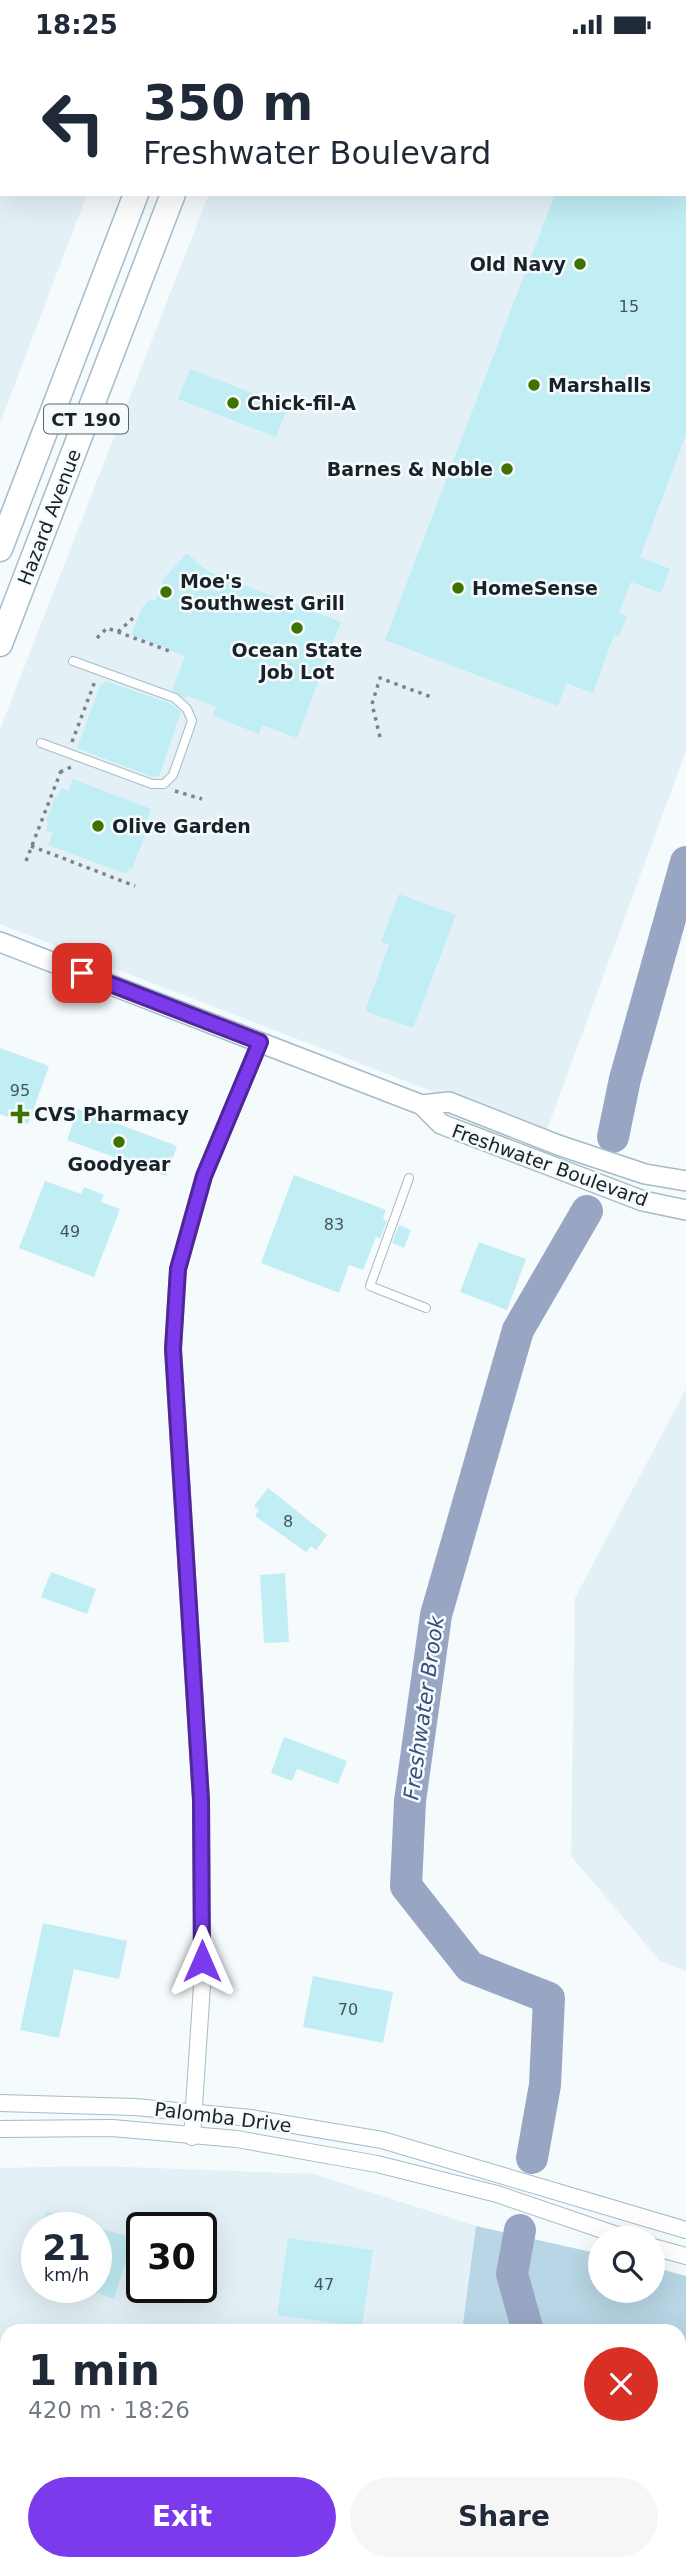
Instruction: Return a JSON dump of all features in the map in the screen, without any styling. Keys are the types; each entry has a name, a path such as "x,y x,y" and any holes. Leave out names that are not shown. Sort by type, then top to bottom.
{"main road":[{"name":"Hazard Avenue","path":"0,548 135,196"},
{"name":"Hazard Avenue","path":"0,645 172,196"},
{"path":"55,405 87,417"},
{"path":"45,431 78,442"}],"street":[{"name":"Freshwater Boulevard","path":"0,942 422,1105 440,1124 631,1196 686,1210"},
{"path":"192,2137 202,1985 201,1800 173,1349 178,1269 204,1176 260,1042"},
{"name":"Freshwater Boulevard","path":"422,1105 449,1102 620,1166 645,1174 686,1181"},
{"name":"Palomba Drive","path":"0,2103 135,2108 251,2118 382,2140 686,2230"},
{"name":"Palomba Drive","path":"0,2129 112,2128 250,2141 377,2164 435,2178 496,2194 591,2226"},
{"path":"435,2178 442,2157"},
{"path":"665,2250 686,2256"}],"lane":[{"path":"41,743 152,784 163,784 173,775 192,721 187,709 175,698 73,661"},
{"path":"409,1178 370,1286 426,1308"}],"path":[{"path":"118,632 133,618"},
{"path":"97,638 107,628 172,652"},
{"path":"380,737 372,704 380,678 431,697"},
{"path":"70,747 95,681"},
{"path":"26,861 65,759"},
{"path":"32,846 135,886"}],"shaded area":[{"path":"0,196 86,196 0,423"},
{"path":"208,196 686,196 686,751 545,1135 0,924 0,729"},
{"path":"686,1389 686,1971 660,1961 571,1856 575,1598"},
{"path":"99,2166 314,2174 476,2226 463,2324 0,2324 0,2168"},
{"path":"476,2226 588,2251 588,2303 665,2303 665,2270 686,2276 686,2324 463,2324"}],"building":[{"path":"554,196 686,196 686,435 640,557 670,569 661,593 631,582 619,613 627,616 619,637 614,635 593,693 566,683 558,706 385,640"},
{"name":"Chick-fil-A","path":"190,369 288,407 276,437 178,399"},
{"path":"187,553 207,571 341,622 297,738 262,725 259,734 213,716 216,707 187,696 186,699 172,690 185,656 131,635 142,608 150,599 155,601 164,578"},
{"path":"105,681 172,704 181,712 159,776 153,777 77,748 101,683 104,684"},
{"name":"Olive Garden","path":"73,779 151,809 147,821 150,822 132,869 129,867 126,874 48,845 53,833 46,831 49,822 46,821 55,797 58,798 61,788 68,791"},
{"path":"399,894 456,915 413,1028 365,1011 389,945 381,942"},
{"name":"CVS Pharmacy","path":"0,1048 49,1066 28,1124 0,1114"},
{"path":"78,1109 177,1146 166,1176 67,1140"},
{"path":"294,1175 386,1210 383,1219 387,1221 380,1239 376,1237 363,1270 349,1265 339,1293 261,1263"},
{"path":"45,1181 81,1194 84,1187 104,1195 101,1202 120,1209 94,1277 19,1248"},
{"path":"399,1225 411,1230 404,1248 392,1243"},
{"path":"479,1242 526,1259 507,1310 460,1292"},
{"path":"268,1488 327,1535 316,1550 311,1546 306,1552 255,1516 259,1510 254,1506"},
{"path":"51,1572 96,1589 87,1614 41,1597"},
{"path":"285,1573 289,1642 264,1643 260,1575"},
{"path":"284,1737 347,1761 338,1784 297,1769 292,1781 271,1773"},
{"path":"43,1923 127,1941 119,1979 74,1969 59,2038 20,2030"},
{"path":"313,1976 393,1992 383,2043 303,2027"},
{"path":"112,2232 126,2236 126,2260 114,2299"},
{"path":"288,2238 373,2250 362,2324 341,2324 277,2315"}],"waterway":[{"name":"Freshwater Brook","path":"613,1137 625,1079 686,862"},
{"name":"Freshwater Brook","path":"532,2158 545,2085 549,1998 470,1967 406,1886 410,1801 436,1615 518,1330 587,1211"},
{"name":"Freshwater Brook","path":"520,2230 512,2274 526,2324"}],"place":[{"name":"Old Navy","path":"580,264"},
{"name":"Marshalls","path":"534,385"},
{"name":"Chick-fil-A","path":"233,403"},
{"name":"Barnes & Noble","path":"507,469"},
{"name":"HomeSense","path":"458,588"},
{"name":"Moe's Southwest Grill","path":"166,592"},
{"name":"Ocean State Job Lot","path":"297,628"},
{"name":"Olive Garden","path":"98,826"},
{"name":"CVS Pharmacy","path":"20,1114"},
{"name":"Goodyear","path":"119,1142"}],"route":[{"path":"82,973 260,1042 204,1176 178,1269 173,1349 201,1800 202,1961"}]}
